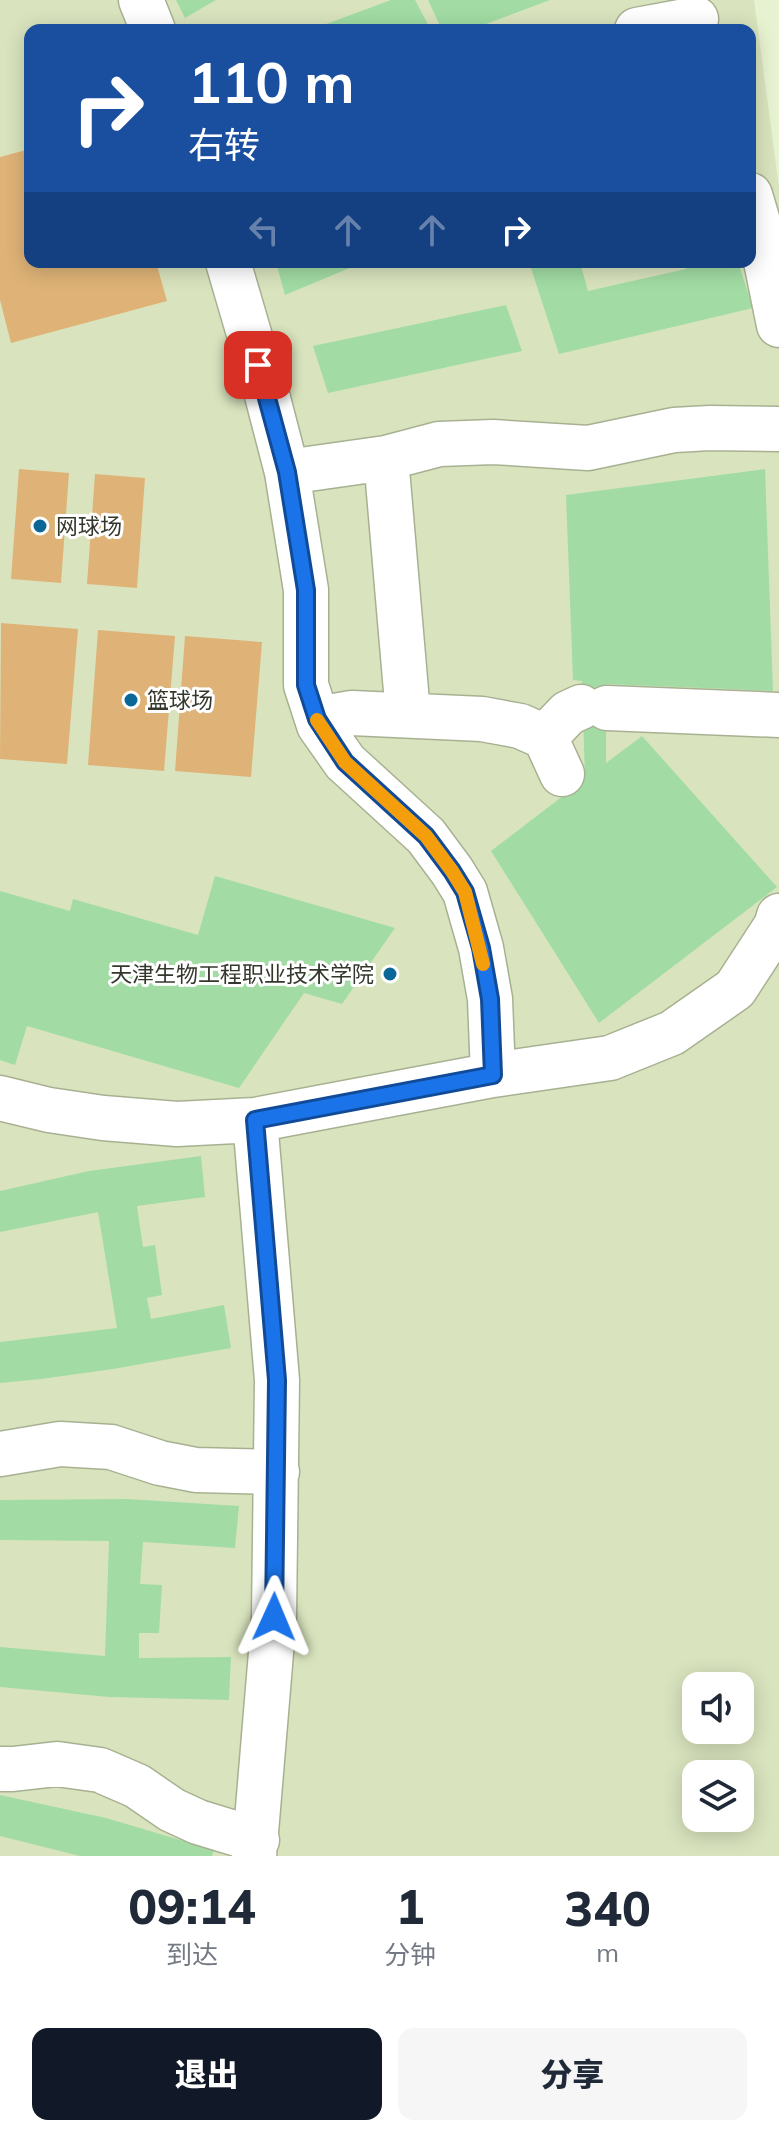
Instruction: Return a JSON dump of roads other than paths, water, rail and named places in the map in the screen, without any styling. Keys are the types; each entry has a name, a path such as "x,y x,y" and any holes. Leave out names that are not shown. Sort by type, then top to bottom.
{"lane":[{"path":"141,0 151,24"},
{"path":"661,24 694,16"},
{"path":"756,215 779,325"},
{"path":"230,268 287,472 306,590 306,685 317,719 345,762 426,836 465,892 481,948 490,999 493,1075"},
{"path":"287,472 386,458 439,444 493,442 588,448 674,430 779,429"},
{"path":"386,458 408,714"},
{"path":"317,719 352,713 482,719 520,726 553,755 568,713 594,707 779,715"},
{"path":"0,1098 49,1110 103,1118 177,1124 255,1120 493,1075 610,1058 672,1033 735,989 776,926 779,916"},
{"path":"0,1769 57,1764 100,1770 137,1786 172,1810 256,1848 274,1617 277,1380 255,1120"},
{"path":"0,1454 60,1444 111,1447 160,1463 196,1470 277,1472"}],"place":[{"name":"网球场","path":"40,526"},
{"name":"篮球场","path":"131,700"},
{"name":"天津生物工程职业技术学院","path":"390,974"}]}
